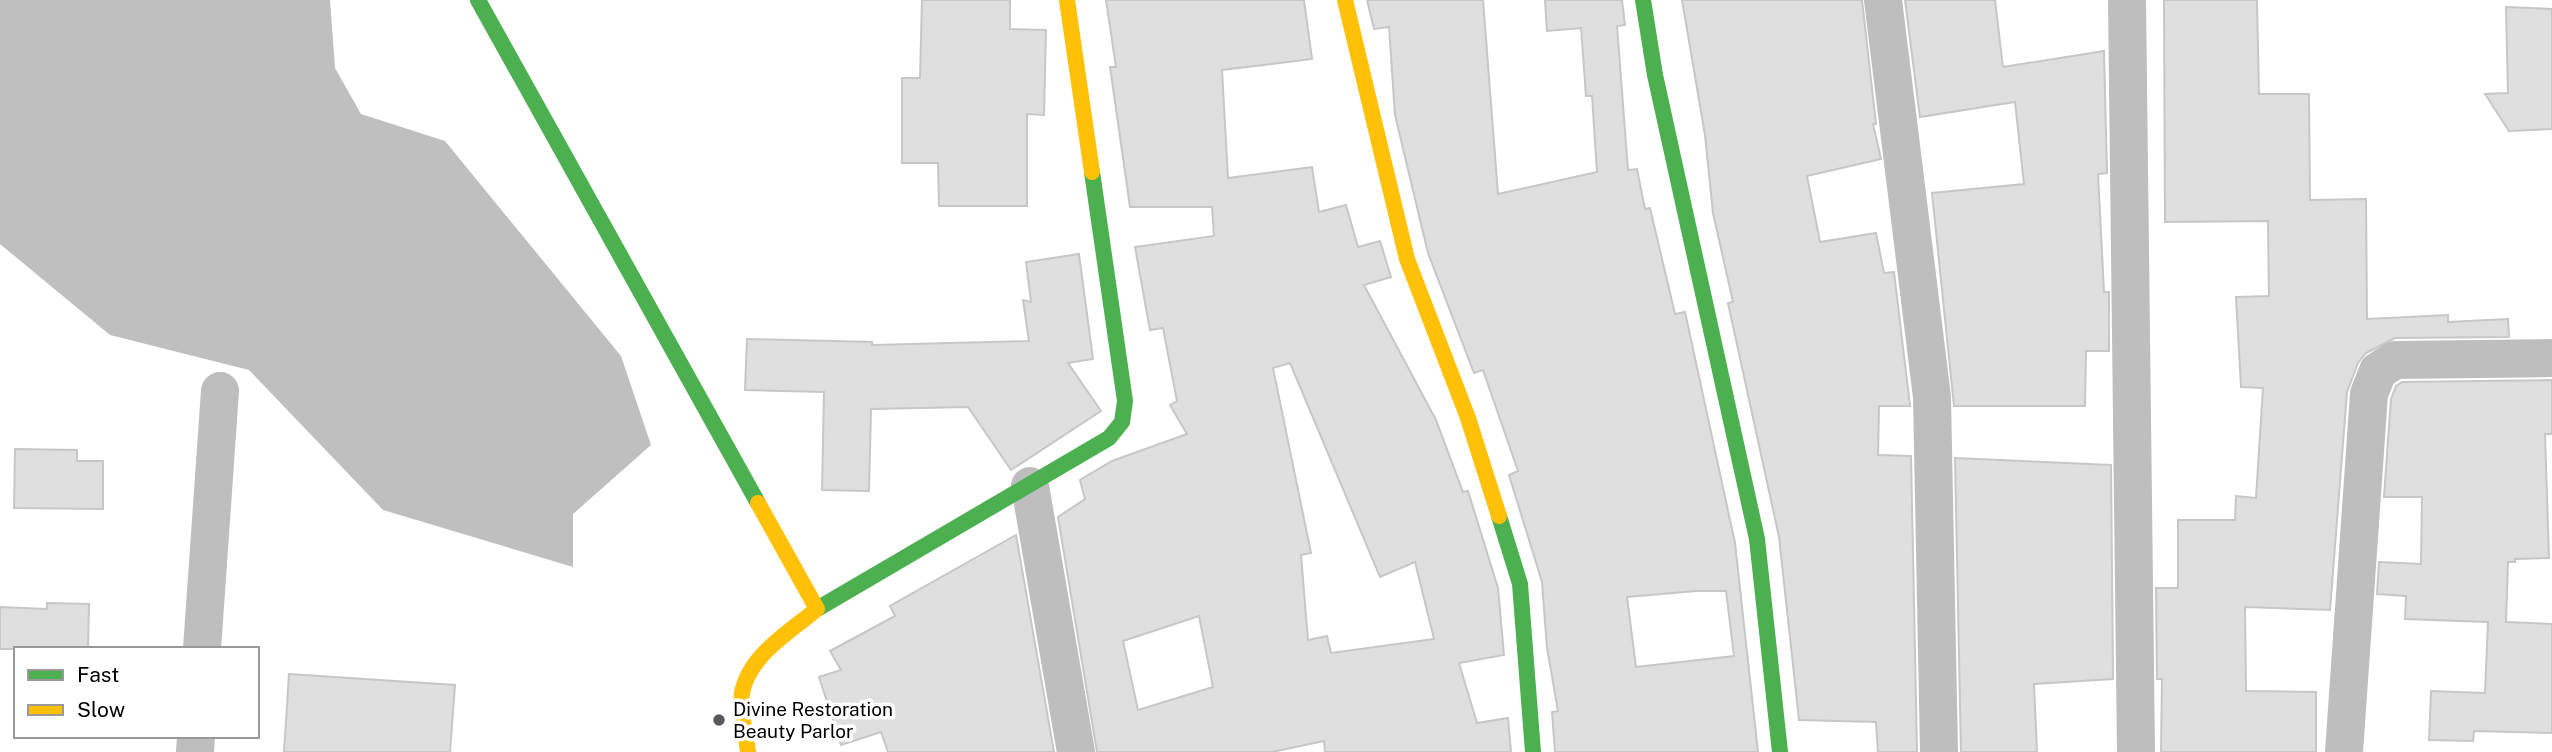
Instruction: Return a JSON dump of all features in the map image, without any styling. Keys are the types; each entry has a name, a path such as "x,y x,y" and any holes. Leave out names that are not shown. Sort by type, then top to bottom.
{"street":[{"path":"478,0 817,609"},
{"path":"748,752 742,694 747,678 758,661 817,609 1109,438 1122,422 1125,401 1067,0"},
{"path":"1345,0 1407,259 1468,418 1520,584 1533,752"},
{"path":"1643,0 1656,75 1757,539 1780,752"},
{"path":"1883,0 1932,397 1939,752"},
{"path":"2127,0 2136,752"},
{"path":"2344,752 2370,394 2378,371 2395,360 2552,358"},
{"path":"202,647 220,391"},
{"path":"1030,486 1076,752"}],"shaded area":[{"path":"0,0 330,0 335,68 361,114 445,141 621,356 651,445 573,514 573,567 383,510 249,370 110,335 0,244"}],"building":[{"path":"922,0 1010,0 1010,29 1046,30 1044,115 1027,114 1027,206 939,206 938,163 902,163 902,78 920,78"},
{"path":"1106,0 1304,0 1312,59 1222,70 1228,178 1312,167 1319,212 1346,205 1358,247 1380,241 1391,277 1364,285 1436,420 1463,492 1468,491 1498,588 1504,655 1459,663 1477,723 1508,718 1511,752 1325,752 1324,741 1272,752 1097,752 1058,517 1085,499 1080,480 1112,461 1187,434 1170,405 1177,401 1163,328 1150,330 1135,247 1214,236 1212,207 1130,207 1110,67 1116,67","holes":["1290,363 1380,577 1415,562 1434,639 1331,653 1327,636 1308,640 1301,555 1311,553 1273,368","1199,616 1213,687 1138,710 1123,641"]},
{"path":"1367,0 1483,0 1498,194 1597,172 1592,96 1586,96 1581,28 1547,31 1545,0 1622,0 1625,25 1617,26 1628,170 1637,169 1645,209 1650,208 1675,314 1685,312 1735,543 1758,752 1555,752 1552,712 1558,711 1547,648 1542,582 1509,475 1518,471 1483,370 1474,373 1428,253 1395,115 1389,27 1374,29","holes":["1726,591 1734,656 1636,667 1627,597"]},
{"path":"1682,0 1862,0 1876,124 1873,124 1881,159 1807,176 1820,242 1876,233 1884,273 1894,272 1910,406 1879,406 1878,455 1911,456 1917,752 1878,752 1876,722 1799,720 1779,537 1728,303 1733,302 1713,213 1705,135"},
{"path":"1905,0 1995,0 2003,67 2104,51 2107,173 2098,174 2104,292 2109,292 2109,351 2086,351 2085,406 1954,406 1932,193 2024,184 2015,102 1920,117"},
{"path":"2164,0 2257,0 2259,94 2309,94 2310,200 2366,199 2367,319 2448,315 2448,322 2508,319 2509,337 2395,338 2366,353 2358,363 2347,392 2330,610 2245,607 2246,691 2316,692 2316,752 2161,752 2162,679 2157,679 2156,588 2178,588 2178,520 2235,520 2236,496 2256,498 2263,388 2241,387 2236,297 2269,296 2268,221 2165,222"},
{"path":"2506,7 2552,9 2552,129 2509,131 2485,94 2508,93"},
{"path":"1079,254 1093,359 1068,363 1101,411 1011,470 968,407 871,409 869,491 822,490 824,392 745,390 747,339 872,342 872,345 1029,341 1023,300 1031,302 1026,262"},
{"path":"2552,380 2552,434 2545,434 2549,558 2515,559 2515,562 2508,562 2506,622 2552,624 2552,733 2474,731 2473,741 2429,740 2431,691 2485,693 2488,622 2405,619 2406,596 2377,594 2379,562 2421,564 2422,497 2384,497 2391,399 2396,386 2402,382"},
{"path":"15,449 77,450 77,461 103,461 103,509 14,508"},
{"path":"1955,458 2111,465 2113,679 2034,684 2037,752 1961,752"},
{"path":"1016,535 1054,752 888,752 881,732 841,745 819,677 841,670 830,651 895,616 890,606"},
{"path":"47,603 89,604 88,647 0,649 0,607 47,609"},
{"path":"289,674 455,685 450,752 284,752"}],"traffic: fast":[{"path":"478,0 758,503"},
{"path":"1643,0 1655,75 1757,539 1780,752"},
{"path":"817,609 1109,438 1122,422 1125,401 1092,172"},
{"path":"1499,516 1520,584 1533,752"}],"traffic: slow":[{"path":"1067,0 1092,172"},
{"path":"1345,0 1407,259 1468,418 1499,516"},
{"path":"748,752 741,707 746,679 772,645 817,609 758,503"}],"place":[{"name":"Divine Restoration Beauty Parlor","path":"719,720"}]}
